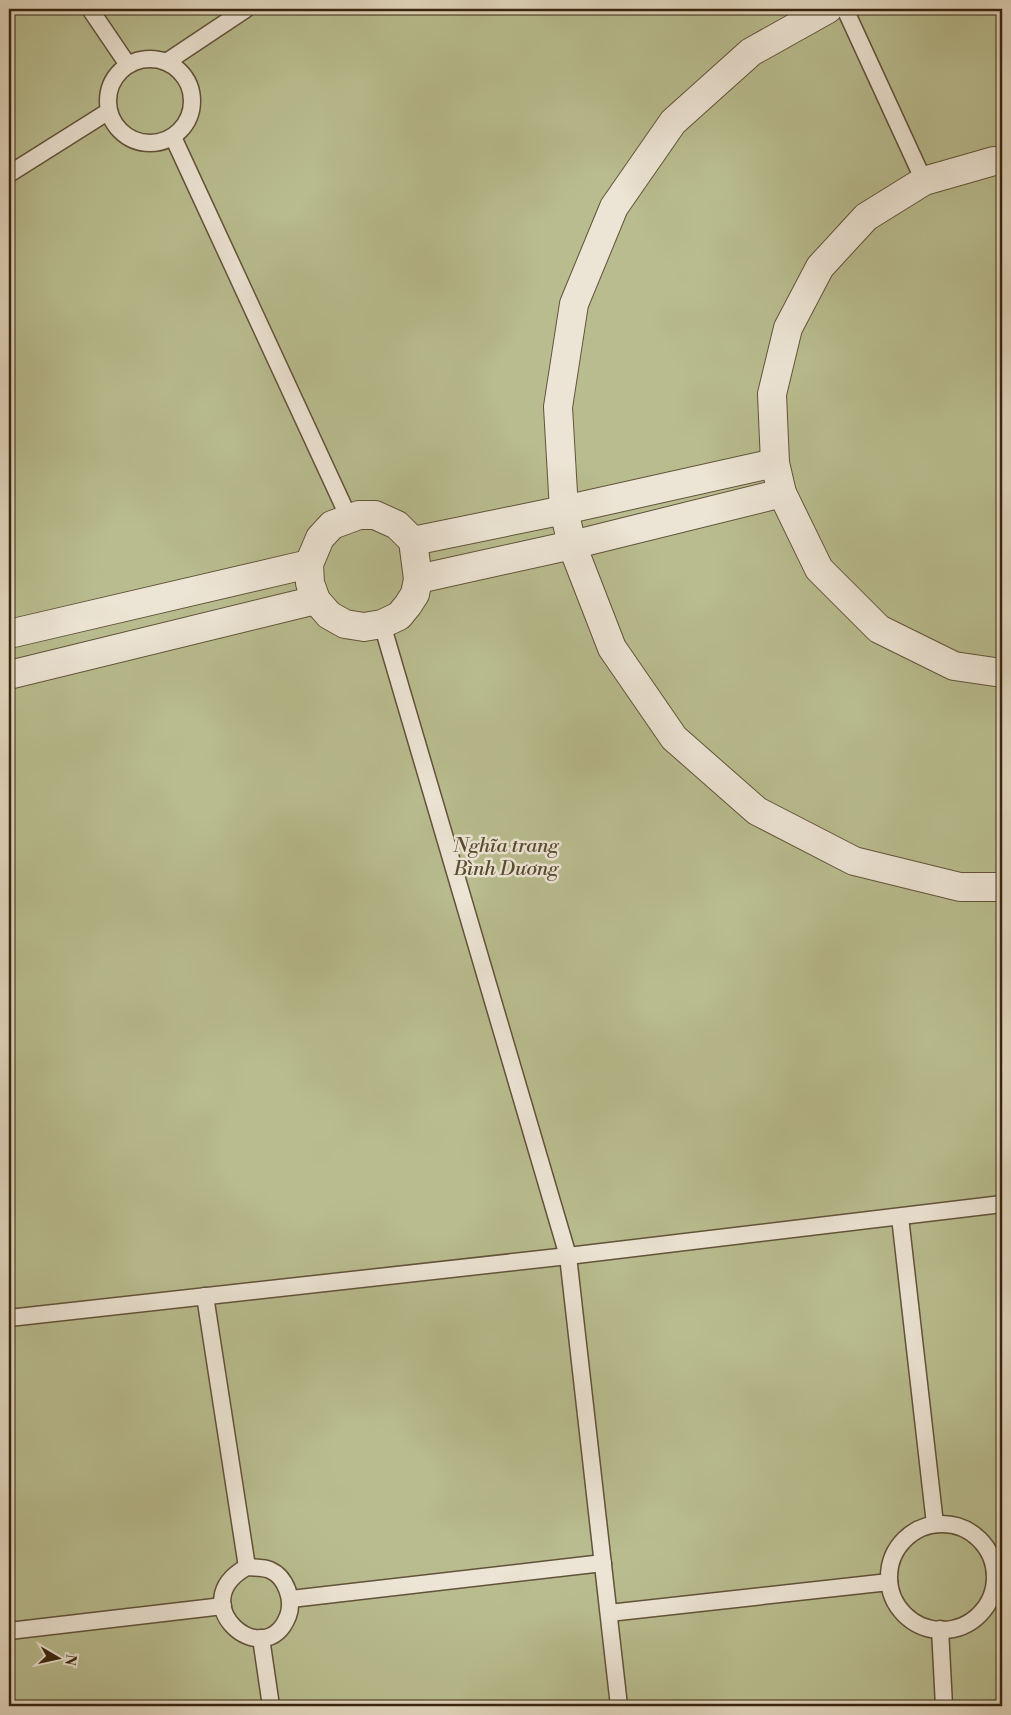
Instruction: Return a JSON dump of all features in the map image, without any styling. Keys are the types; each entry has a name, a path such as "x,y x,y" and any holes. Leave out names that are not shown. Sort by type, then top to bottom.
{"street":[{"path":"828,9 751,52 673,122 614,207 574,304 558,407 564,510 572,545 612,648 674,738 757,810 854,862 960,887 1002,888"},
{"path":"1002,161 994,161 924,181 866,217 820,267 788,328 772,394 775,463 782,493 819,569 879,629 954,666 1002,673"},
{"path":"412,540 564,510 775,463"},
{"path":"418,579 572,545 782,493"},
{"path":"359,515 375,516 397,525 412,540 418,579 415,594 399,616 382,624 364,627 345,624 329,615 316,600 310,583 309,564 320,538 332,525 359,515"},
{"path":"9,634 309,564"},
{"path":"9,675 316,600"}],"lane":[{"path":"90,9 128,65"},
{"path":"168,61 246,9"},
{"path":"845,9 924,181"},
{"path":"147,59 168,61 178,68 186,78 191,90 192,104 190,117 183,128 173,137 161,142 148,143 134,140 123,134 114,124 109,111 108,98 111,85 118,73 128,65 147,59"},
{"path":"9,174 109,111"},
{"path":"173,137 349,518"},
{"path":"382,624 568,1256 619,1706"},
{"path":"9,1318 568,1256 1002,1204"},
{"path":"900,1216 935,1524"},
{"path":"205,1296 247,1567"},
{"path":"935,1524 958,1526 972,1533 983,1544 998,1570 994,1586 980,1613 968,1622 955,1628 925,1627 912,1620 896,1604 889,1582 890,1567 894,1553 903,1540 915,1531 935,1524"},
{"path":"291,1600 603,1563"},
{"path":"247,1567 270,1570 280,1577 291,1600 290,1611 286,1621 272,1636 261,1638 249,1637 239,1632 225,1616 223,1606 224,1594 229,1583 233,1577 247,1567"},
{"path":"609,1613 889,1582"},
{"path":"9,1631 223,1606"},
{"path":"940,1629 944,1706"},
{"path":"261,1638 271,1706"}],"green space":[{"name":"Nghĩa trang Bình Dương","path":"9,9 1002,9 1002,1706 9,1706"}]}
